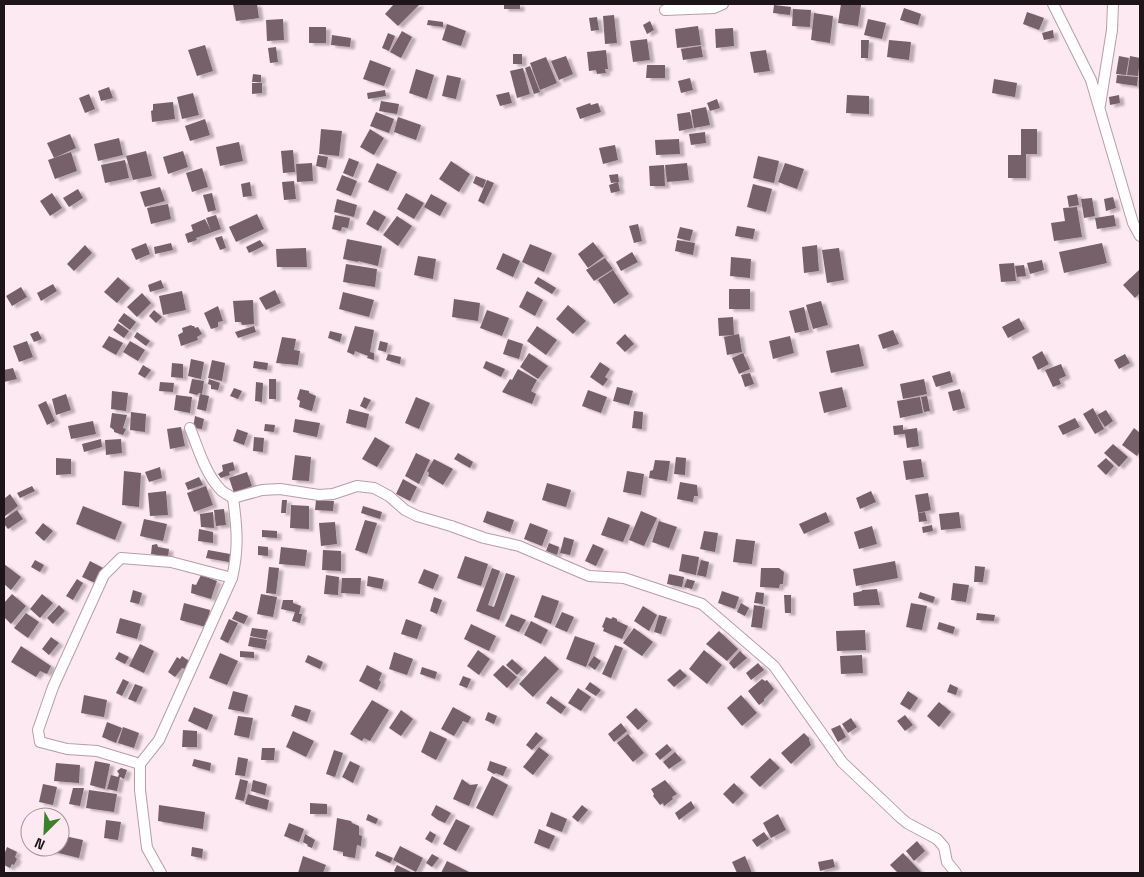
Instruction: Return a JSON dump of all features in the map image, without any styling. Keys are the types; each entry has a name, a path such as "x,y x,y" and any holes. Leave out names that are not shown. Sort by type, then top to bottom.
{"street":[{"path":"665,10 714,8 723,4"},
{"path":"1053,4 1092,80 1133,223 1140,236"},
{"path":"1100,109 1112,30 1113,4"},
{"path":"190,428 214,480 221,490 233,498 262,490 280,488 319,495 333,494 357,486 374,488 389,496 405,510 417,516 484,538 519,546 588,576 624,578 702,604 774,666 842,762 900,818 937,839 944,847 947,862 956,873"},
{"path":"161,873 147,848 140,790 140,764 160,740 172,709 232,578 238,543 233,498"},
{"path":"140,764 97,750 67,749 40,742 38,730 54,687 104,575 121,558 171,562 232,578"}],"building":[{"path":"233,4 257,4 259,18 236,21"},
{"path":"394,4 420,4 398,26 385,14"},
{"path":"504,4 520,4 520,9 504,9"},
{"path":"841,4 861,5 858,26 838,23"},
{"path":"774,5 791,7 790,15 773,13"},
{"path":"904,8 921,14 918,25 900,20"},
{"path":"793,9 811,10 810,27 792,26"},
{"path":"1027,12 1044,18 1039,30 1023,24"},
{"path":"814,13 833,16 830,43 811,40"},
{"path":"614,15 617,43 605,44 603,16"},
{"path":"597,17 599,30 591,31 589,18"},
{"path":"283,19 284,40 267,41 266,20"},
{"path":"868,19 886,23 882,39 864,35"},
{"path":"428,20 443,22 443,27 427,25"},
{"path":"650,21 654,30 647,34 643,25"},
{"path":"447,24 466,31 461,46 442,40"},
{"path":"698,26 701,45 677,48 675,29"},
{"path":"309,27 326,27 326,43 309,43"},
{"path":"733,28 734,46 716,48 715,29"},
{"path":"1053,30 1054,38 1044,40 1042,33"},
{"path":"402,31 412,37 401,58 390,52"},
{"path":"388,33 395,36 389,51 382,48"},
{"path":"332,35 351,38 350,47 331,45"},
{"path":"647,39 650,60 633,62 630,41"},
{"path":"861,40 869,40 868,58 861,58"},
{"path":"889,40 911,42 909,60 887,57"},
{"path":"205,45 213,71 197,76 188,50"},
{"path":"701,46 703,57 683,60 681,49"},
{"path":"276,47 278,62 270,63 268,48"},
{"path":"606,50 608,69 605,69 606,73 597,74 596,70 589,71 587,52"},
{"path":"766,50 770,71 754,73 750,52"},
{"path":"513,54 522,54 522,64 513,64"},
{"path":"566,56 573,74 559,80 551,61"},
{"path":"1119,56 1129,58 1126,75 1116,74"},
{"path":"1130,56 1140,58 1138,76 1127,75"},
{"path":"546,57 557,83 540,90 530,63"},
{"path":"370,60 391,68 384,86 363,79"},
{"path":"647,65 665,65 665,78 646,78"},
{"path":"530,66 540,92 534,94 525,68"},
{"path":"523,68 530,94 517,98 510,71"},
{"path":"416,69 434,75 427,99 409,93"},
{"path":"253,74 261,75 261,82 252,82"},
{"path":"447,75 461,78 456,99 442,96"},
{"path":"1117,75 1138,77 1137,86 1116,83"},
{"path":"690,78 693,90 681,93 678,81"},
{"path":"994,79 1017,83 1015,97 992,93"},
{"path":"252,83 262,83 262,93 252,94"},
{"path":"109,87 113,98 101,101 98,91"},
{"path":"385,90 386,96 368,99 367,93"},
{"path":"509,92 512,103 500,106 496,95"},
{"path":"193,93 199,115 182,119 177,97"},
{"path":"89,94 95,109 85,113 79,98"},
{"path":"847,95 869,96 869,114 846,113"},
{"path":"1119,95 1120,103 1110,105 1109,97"},
{"path":"717,99 720,108 710,111 707,103"},
{"path":"381,101 399,104 397,114 379,111"},
{"path":"173,102 175,119 152,122 151,111 153,110 153,104"},
{"path":"590,103 591,105 598,103 601,112 580,119 576,108"},
{"path":"706,107 710,125 694,128 691,110"},
{"path":"376,112 394,119 389,133 370,126"},
{"path":"690,112 693,128 679,131 677,114"},
{"path":"398,117 421,125 416,140 394,132"},
{"path":"205,119 210,135 190,141 185,126"},
{"path":"321,129 342,131 339,156 319,154"},
{"path":"370,129 384,138 374,155 360,147"},
{"path":"1021,129 1037,129 1037,154 1026,154 1026,178 1008,178 1008,155 1021,155"},
{"path":"705,132 706,143 691,145 689,134"},
{"path":"70,134 76,148 54,158 47,143"},
{"path":"119,138 123,155 98,161 94,144"},
{"path":"679,139 680,154 656,155 655,140"},
{"path":"239,142 243,161 220,166 216,147"},
{"path":"615,145 618,160 603,164 599,148"},
{"path":"293,150 295,172 283,173 281,151"},
{"path":"146,151 152,176 133,180 126,156"},
{"path":"183,151 188,167 168,174 163,157"},
{"path":"71,152 77,171 55,179 48,160"},
{"path":"318,155 328,157 326,168 316,166"},
{"path":"758,156 779,161 774,183 753,178"},
{"path":"349,158 359,162 353,177 343,173"},
{"path":"125,160 129,178 105,183 101,165"},
{"path":"451,161 470,174 459,192 439,179"},
{"path":"312,163 313,181 297,182 296,164"},
{"path":"377,163 397,172 388,191 368,182"},
{"path":"687,163 689,180 667,182 665,165"},
{"path":"785,163 804,169 797,189 778,182"},
{"path":"664,165 665,186 650,186 649,166"},
{"path":"202,168 208,187 192,192 186,173"},
{"path":"618,174 619,182 611,183 609,175"},
{"path":"342,175 357,181 351,196 336,190"},
{"path":"476,176 486,180 483,188 473,183"},
{"path":"487,180 494,183 484,204 478,201"},
{"path":"294,181 296,199 284,200 282,182"},
{"path":"250,182 252,196 243,197 241,184"},
{"path":"618,182 620,191 611,193 609,185"},
{"path":"753,184 772,189 766,212 747,207"},
{"path":"160,187 165,201 145,207 140,192"},
{"path":"78,189 83,198 69,207 63,198"},
{"path":"52,193 62,208 50,216 40,201"},
{"path":"212,193 216,210 208,212 203,195"},
{"path":"406,193 424,203 414,219 397,209"},
{"path":"431,194 447,203 440,216 424,207"},
{"path":"1077,194 1079,205 1069,207 1067,196"},
{"path":"1113,197 1116,208 1106,211 1104,199"},
{"path":"1092,198 1095,216 1084,218 1081,199"},
{"path":"337,199 357,205 354,217 334,212"},
{"path":"168,204 171,219 151,224 147,208"},
{"path":"1077,207 1082,237 1054,241 1051,223 1065,221 1063,208"},
{"path":"374,210 386,217 378,231 366,224"},
{"path":"257,214 264,229 236,242 229,227"},
{"path":"216,215 221,229 188,243 185,234 193,231 191,225 205,219 211,231 206,218"},
{"path":"335,215 350,218 348,228 342,227 341,231 332,229"},
{"path":"1114,215 1116,226 1097,229 1095,218"},
{"path":"397,216 412,226 398,246 383,235"},
{"path":"638,224 642,241 634,243 629,226"},
{"path":"737,226 755,229 753,239 735,236"},
{"path":"680,227 693,230 690,241 677,238"},
{"path":"222,236 226,248 220,250 215,238"},
{"path":"347,239 382,246 378,266 343,259"},
{"path":"260,240 264,246 249,253 246,247"},
{"path":"677,240 695,243 693,255 675,251"},
{"path":"593,242 604,256 588,268 578,254"},
{"path":"146,243 150,254 136,260 131,249"},
{"path":"171,243 173,250 155,254 154,247"},
{"path":"1102,243 1107,263 1064,273 1059,252"},
{"path":"530,244 552,253 544,272 522,262"},
{"path":"85,245 92,253 74,271 67,264"},
{"path":"817,245 819,271 804,273 802,247"},
{"path":"306,248 307,267 277,267 276,249"},
{"path":"839,248 844,280 827,283 822,250"},
{"path":"632,252 638,262 621,271 616,262"},
{"path":"503,253 520,261 513,277 496,269"},
{"path":"418,256 436,259 433,279 414,275"},
{"path":"731,257 751,259 750,278 730,276"},
{"path":"605,258 613,269 594,281 586,270"},
{"path":"1042,260 1044,270 1030,274 1027,263"},
{"path":"1014,263 1016,281 1001,282 999,264"},
{"path":"346,264 377,269 375,287 343,282"},
{"path":"1024,265 1026,276 1017,277 1015,266"},
{"path":"613,270 629,294 614,304 598,280"},
{"path":"1139,270 1140,293 1135,298 1123,285"},
{"path":"118,277 130,288 117,303 104,292"},
{"path":"538,277 556,288 552,294 534,283"},
{"path":"161,280 164,288 150,292 148,285"},
{"path":"53,284 57,291 41,301 37,293"},
{"path":"21,287 27,297 12,306 6,296"},
{"path":"729,289 750,289 750,309 729,309"},
{"path":"275,290 281,303 266,310 259,298"},
{"path":"182,291 186,310 163,315 159,296"},
{"path":"527,291 543,300 535,316 519,307"},
{"path":"343,292 374,300 369,317 339,309"},
{"path":"142,293 151,303 137,317 127,307"},
{"path":"454,299 480,303 478,321 452,317"},
{"path":"253,300 254,324 242,325 241,322 235,322 233,301"},
{"path":"821,301 828,325 813,329 806,305"},
{"path":"568,305 586,321 573,334 556,319"},
{"path":"218,306 223,321 218,322 218,327 211,329 204,313"},
{"path":"804,307 809,330 795,333 789,311"},
{"path":"154,310 162,317 156,323 149,316"},
{"path":"487,310 509,318 502,336 480,328"},
{"path":"124,313 136,322 130,330 118,321"},
{"path":"733,317 734,335 719,336 718,318"},
{"path":"1019,318 1025,329 1008,338 1002,327"},
{"path":"118,323 129,331 124,338 113,330"},
{"path":"191,325 195,328 198,327 202,334 197,337 198,340 181,346 178,335 183,332 182,328"},
{"path":"254,326 256,332 238,338 235,332"},
{"path":"355,326 374,330 370,352 374,353 374,360 355,351 354,355 347,352"},
{"path":"537,326 557,340 546,355 527,341"},
{"path":"893,330 899,344 883,349 878,335"},
{"path":"38,331 42,339 34,342 30,334"},
{"path":"330,331 342,334 340,342 328,338"},
{"path":"137,332 150,341 146,346 134,337"},
{"path":"625,334 634,344 625,352 616,343"},
{"path":"739,334 742,352 727,355 724,337"},
{"path":"109,336 123,343 116,355 102,347"},
{"path":"790,336 794,353 773,359 769,341"},
{"path":"282,337 296,339 294,350 300,351 298,365 276,363"},
{"path":"508,339 523,344 519,359 503,354"},
{"path":"27,341 33,357 19,362 13,346"},
{"path":"130,341 145,350 138,361 123,352"},
{"path":"380,341 388,343 386,352 378,350"},
{"path":"859,344 864,366 831,373 826,351"},
{"path":"1042,351 1049,364 1038,370 1032,357"},
{"path":"529,353 548,366 538,379 520,367"},
{"path":"743,353 750,369 739,374 732,358"},
{"path":"388,354 401,357 400,364 386,360"},
{"path":"1125,354 1130,363 1119,369 1114,360"},
{"path":"191,359 204,362 201,379 188,376"},
{"path":"212,360 225,363 222,381 208,378"},
{"path":"254,361 268,363 267,370 253,368"},
{"path":"486,361 505,369 501,377 483,368"},
{"path":"600,362 610,369 605,377 608,379 603,386 590,377"},
{"path":"172,363 183,364 183,378 171,377"},
{"path":"1061,364 1066,376 1059,379 1061,384 1053,387 1045,370"},
{"path":"143,365 151,370 145,378 138,374"},
{"path":"13,368 17,379 4,382 4,370"},
{"path":"518,369 537,380 531,391 536,394 532,404 502,392"},
{"path":"950,371 953,382 936,387 932,376"},
{"path":"750,373 754,384 745,387 741,375"},
{"path":"192,379 204,381 202,394 189,393"},
{"path":"209,379 220,383 218,390 211,389 211,385 208,384"},
{"path":"269,379 276,379 276,399 269,399"},
{"path":"924,379 927,394 903,399 900,384"},
{"path":"160,382 174,383 173,392 159,391"},
{"path":"256,382 263,383 262,402 255,401"},
{"path":"617,387 633,391 629,405 613,401"},
{"path":"842,387 847,407 824,413 819,392"},
{"path":"234,388 242,391 238,399 230,396"},
{"path":"300,389 309,391 309,393 316,396 312,411 299,407 300,401 297,399"},
{"path":"960,389 965,408 953,411 948,392"},
{"path":"588,390 607,397 601,413 582,406"},
{"path":"112,391 128,393 126,411 111,409"},
{"path":"66,394 71,410 56,415 52,399"},
{"path":"200,394 209,396 206,411 197,409"},
{"path":"176,395 192,397 190,413 174,410"},
{"path":"927,396 930,411 924,412 921,397"},
{"path":"364,397 371,400 366,409 360,406"},
{"path":"416,397 430,403 419,429 405,423"},
{"path":"920,397 923,413 900,418 897,401"},
{"path":"46,401 55,421 47,425 38,405"},
{"path":"1093,408 1104,429 1095,434 1083,414"},
{"path":"349,409 369,414 366,428 346,423"},
{"path":"1106,410 1113,421 1105,427 1097,415"},
{"path":"634,411 643,412 642,429 632,428"},
{"path":"131,412 146,414 145,432 130,430"},
{"path":"112,413 127,415 123,428 126,429 123,435 114,432 110,427"},
{"path":"195,416 204,419 202,429 193,428"},
{"path":"1075,418 1080,427 1063,435 1058,426"},
{"path":"295,419 320,423 317,437 293,432"},
{"path":"93,421 96,434 71,439 68,426"},
{"path":"265,424 275,425 274,432 264,431"},
{"path":"903,425 903,430 917,428 919,446 907,448 905,434 894,435 893,426"},
{"path":"181,427 185,446 170,449 167,429"},
{"path":"1134,428 1140,433 1140,451 1137,456 1122,445"},
{"path":"237,429 248,433 244,445 233,441"},
{"path":"254,437 264,438 263,452 253,451"},
{"path":"375,437 390,446 377,467 362,459"},
{"path":"101,439 102,447 84,452 82,444"},
{"path":"121,439 122,453 106,455 105,440"},
{"path":"1113,444 1128,457 1119,467 1104,453"},
{"path":"416,453 430,460 419,484 405,476"},
{"path":"458,453 473,462 470,468 454,459"},
{"path":"295,455 311,457 309,481 292,480"},
{"path":"676,457 686,458 685,475 674,474"},
{"path":"56,458 71,459 71,474 56,475"},
{"path":"1106,458 1114,466 1106,475 1097,466"},
{"path":"434,459 453,469 443,485 428,476 429,473 427,471"},
{"path":"921,459 924,477 906,480 903,461"},
{"path":"655,460 670,461 667,481 649,478"},
{"path":"233,462 235,470 229,472 230,475 221,478 218,474 223,471 222,465"},
{"path":"160,467 162,478 149,482 145,472"},
{"path":"124,471 141,473 139,507 122,505"},
{"path":"627,471 644,474 641,495 623,492"},
{"path":"247,472 252,486 234,493 229,478"},
{"path":"199,477 203,485 188,490 185,483"},
{"path":"403,479 417,487 410,501 396,494"},
{"path":"680,482 697,485 698,496 694,496 693,502 677,499"},
{"path":"547,483 571,490 566,507 542,500"},
{"path":"32,486 35,491 20,498 17,493"},
{"path":"206,486 213,505 194,512 187,493"},
{"path":"166,491 168,515 150,516 148,493"},
{"path":"871,491 876,502 860,509 856,498"},
{"path":"928,493 931,510 918,513 915,495"},
{"path":"10,494 18,506 4,517 4,499"},
{"path":"282,500 287,500 286,513 281,513"},
{"path":"316,500 334,501 333,511 315,510"},
{"path":"291,505 309,506 309,529 290,528"},
{"path":"83,506 122,522 115,540 76,524"},
{"path":"363,506 382,512 380,519 361,513"},
{"path":"224,509 226,525 216,526 214,510"},
{"path":"17,510 23,519 8,529 4,524 4,519"},
{"path":"487,511 514,520 510,532 483,522"},
{"path":"641,511 657,518 644,546 629,540"},
{"path":"213,512 214,528 201,527 200,514"},
{"path":"826,512 830,522 804,534 799,524"},
{"path":"925,512 927,521 919,522 918,513"},
{"path":"959,512 961,528 941,530 939,514"},
{"path":"608,517 630,525 623,542 601,535"},
{"path":"144,519 167,524 163,541 140,536"},
{"path":"365,520 377,523 367,554 355,550"},
{"path":"659,521 677,527 669,548 652,542"},
{"path":"335,522 337,544 321,546 319,523"},
{"path":"43,523 53,531 44,541 35,533"},
{"path":"530,523 548,530 542,546 524,539"},
{"path":"932,525 933,531 923,533 922,527"},
{"path":"872,526 877,544 859,549 854,532"},
{"path":"199,529 213,532 213,543 198,541"},
{"path":"262,530 277,531 277,538 262,537"},
{"path":"704,531 718,533 715,552 700,549"},
{"path":"564,537 574,540 570,555 560,553"},
{"path":"736,539 755,541 752,564 733,562"},
{"path":"549,543 559,547 557,555 546,551"},
{"path":"157,544 158,547 169,549 168,557 151,554 152,545"},
{"path":"593,544 604,549 596,566 585,561"},
{"path":"258,546 268,547 268,556 258,555"},
{"path":"281,547 307,550 305,566 279,564"},
{"path":"208,550 230,554 229,562 206,558"},
{"path":"323,550 341,551 341,571 322,570"},
{"path":"682,554 699,557 696,575 679,571"},
{"path":"465,556 488,564 481,586 457,578"},
{"path":"35,560 44,565 40,572 31,567"},
{"path":"701,560 709,562 706,577 697,575"},
{"path":"90,561 103,568 95,583 82,577"},
{"path":"895,561 898,578 856,586 853,569"},
{"path":"4,564 21,577 11,590 4,584"},
{"path":"975,566 985,567 983,582 974,582"},
{"path":"269,567 279,568 276,594 266,593"},
{"path":"492,568 500,571 488,605 494,607 506,573 515,576 499,620 476,611"},
{"path":"761,568 779,568 784,572 783,584 780,584 779,588 760,587"},
{"path":"424,569 439,575 433,589 418,583"},
{"path":"669,574 684,577 682,587 667,584"},
{"path":"201,575 217,581 211,599 191,593 192,584 196,585"},
{"path":"326,575 339,577 338,595 324,594"},
{"path":"368,576 384,579 382,589 367,586"},
{"path":"342,578 361,578 360,594 341,593"},
{"path":"77,579 83,583 73,600 66,596"},
{"path":"687,579 695,581 692,589 684,587"},
{"path":"953,583 969,585 966,602 951,600"},
{"path":"877,589 880,605 854,606 853,593"},
{"path":"133,590 142,593 139,604 130,602"},
{"path":"722,591 739,597 735,609 718,603"},
{"path":"756,592 764,593 763,604 754,603"},
{"path":"920,592 935,597 933,603 918,598"},
{"path":"12,594 26,606 11,624 4,617 4,603"},
{"path":"42,594 53,603 40,618 30,609"},
{"path":"261,594 277,597 273,617 257,614"},
{"path":"542,595 559,601 551,624 534,617"},
{"path":"784,595 791,595 791,613 785,613"},
{"path":"434,597 442,600 437,614 430,611"},
{"path":"283,600 293,600 293,603 301,606 299,614 302,614 300,623 292,621 295,612 281,609"},
{"path":"184,603 210,610 206,627 180,620"},
{"path":"741,603 749,608 745,616 737,612"},
{"path":"911,603 927,606 922,630 906,627"},
{"path":"59,605 65,611 53,624 47,618"},
{"path":"754,605 765,607 762,628 751,627"},
{"path":"643,606 657,615 649,631 634,621"},
{"path":"236,611 248,616 244,624 232,619"},
{"path":"562,612 574,617 567,632 555,627"},
{"path":"26,613 39,622 28,638 14,628"},
{"path":"977,613 995,615 994,621 976,620"},
{"path":"511,614 526,620 519,632 505,626"},
{"path":"659,615 667,617 661,634 654,632"},
{"path":"606,617 611,619 613,617 628,626 622,639 603,631 604,628 602,627"},
{"path":"120,618 141,624 137,639 116,633"},
{"path":"229,619 238,623 228,643 220,639"},
{"path":"406,619 422,625 417,639 401,634"},
{"path":"531,621 548,630 541,644 524,635"},
{"path":"939,622 955,627 953,634 937,629"},
{"path":"471,624 496,636 489,651 464,639"},
{"path":"252,628 268,630 266,639 250,636"},
{"path":"634,628 653,642 642,656 623,643"},
{"path":"865,630 866,650 837,651 836,631"},
{"path":"719,631 738,649 727,661 706,644"},
{"path":"575,636 595,643 586,667 566,659"},
{"path":"51,637 59,643 49,655 42,649"},
{"path":"250,637 267,640 265,649 248,646"},
{"path":"140,644 154,651 144,673 129,666"},
{"path":"615,645 623,648 611,678 602,674"},
{"path":"21,646 51,666 47,674 40,671 36,677 11,662"},
{"path":"478,650 490,659 479,675 467,666"},
{"path":"704,650 722,665 707,684 689,669"},
{"path":"240,651 254,652 254,658 240,657"},
{"path":"740,651 747,658 734,669 729,663"},
{"path":"119,652 129,657 125,664 115,659"},
{"path":"394,652 413,659 407,675 389,669"},
{"path":"220,653 238,661 227,685 209,678"},
{"path":"308,655 323,662 320,669 305,662"},
{"path":"862,655 863,673 841,674 840,656"},
{"path":"182,656 189,661 185,669 182,668 175,677 168,672 177,657 180,659"},
{"path":"545,656 559,669 533,697 519,684"},
{"path":"594,656 601,661 595,670 588,665"},
{"path":"512,659 523,669 517,675 506,665"},
{"path":"758,663 764,670 751,680 746,673"},
{"path":"367,665 382,673 379,680 381,682 377,690 359,681"},
{"path":"503,665 517,677 507,688 493,675"},
{"path":"422,667 437,672 435,679 420,674"},
{"path":"680,669 687,676 674,687 667,680"},
{"path":"463,676 471,679 467,688 459,685"},
{"path":"123,679 129,682 122,696 116,693"},
{"path":"762,679 767,680 774,689 759,705 748,691"},
{"path":"590,682 601,690 596,696 585,689"},
{"path":"135,684 143,687 136,702 128,699"},
{"path":"950,684 958,688 956,695 947,692"},
{"path":"578,688 591,697 581,711 568,703"},
{"path":"233,691 248,695 244,712 228,709"},
{"path":"908,691 918,698 910,710 900,704"},
{"path":"84,695 107,700 104,717 81,713"},
{"path":"741,695 757,713 742,726 727,708"},
{"path":"551,696 566,707 561,714 546,703"},
{"path":"372,700 389,710 370,741 364,738 362,741 350,734"},
{"path":"939,702 951,712 939,727 927,716"},
{"path":"295,705 311,710 307,722 291,716"},
{"path":"194,707 213,715 207,730 188,721"},
{"path":"453,707 471,717 468,723 463,721 454,736 441,729"},
{"path":"636,708 648,721 638,730 626,717"},
{"path":"401,710 413,719 401,736 389,728"},
{"path":"488,712 497,716 494,724 485,720"},
{"path":"905,715 913,725 905,731 897,721"},
{"path":"238,716 253,718 249,738 234,735"},
{"path":"851,718 857,727 848,733 842,724"},
{"path":"107,722 122,728 116,743 102,737"},
{"path":"621,723 627,731 614,742 608,734"},
{"path":"840,725 846,737 838,742 831,729"},
{"path":"123,727 139,733 134,748 118,743"},
{"path":"183,730 197,731 197,747 182,747"},
{"path":"293,731 314,741 306,757 286,747"},
{"path":"430,731 447,739 436,760 421,752"},
{"path":"536,732 543,738 532,750 526,745"},
{"path":"804,733 809,738 811,745 791,764 781,753"},
{"path":"628,734 644,753 633,762 617,743"},
{"path":"667,744 672,750 660,760 655,754"},
{"path":"539,747 549,755 533,775 523,767"},
{"path":"262,748 275,748 274,760 261,760"},
{"path":"334,750 343,753 335,777 326,774"},
{"path":"675,752 682,760 669,769 663,762"},
{"path":"238,757 248,759 245,776 235,775"},
{"path":"770,758 780,768 760,787 750,777"},
{"path":"194,759 211,763 210,771 192,766"},
{"path":"95,761 110,764 105,789 90,785"},
{"path":"350,761 360,766 353,783 342,777"},
{"path":"490,761 507,767 503,776 487,770"},
{"path":"56,763 80,765 79,783 54,781"},
{"path":"121,768 127,770 124,779 120,777 117,791 107,789 111,775 118,777 117,771"},
{"path":"492,776 508,785 493,816 476,808"},
{"path":"240,779 248,781 244,801 235,799"},
{"path":"462,779 470,785 478,784 469,806 453,799"},
{"path":"253,780 267,784 265,795 251,791"},
{"path":"665,780 677,794 664,806 663,803 660,805 653,796 654,794 651,789"},
{"path":"734,783 744,793 733,804 723,794"},
{"path":"43,784 57,787 53,805 39,802"},
{"path":"73,788 84,788 80,806 69,804"},
{"path":"89,790 117,794 114,812 86,808"},
{"path":"248,794 269,800 267,810 245,804"},
{"path":"691,801 695,808 679,820 675,813"},
{"path":"310,803 327,804 327,814 310,814"},
{"path":"159,805 205,812 203,829 158,821"},
{"path":"436,805 451,813 445,823 431,815"},
{"path":"582,805 588,810 578,822 572,817"},
{"path":"551,812 567,819 562,832 546,826"},
{"path":"368,814 378,819 376,824 366,820"},
{"path":"778,814 786,830 771,838 763,823"},
{"path":"337,818 351,821 359,826 359,835 362,836 361,846 357,845 355,858 343,856 343,852 333,850"},
{"path":"456,819 470,826 456,851 443,844"},
{"path":"106,820 121,822 118,840 104,838"},
{"path":"289,823 304,829 299,842 284,836"},
{"path":"539,829 555,836 549,849 534,843"},
{"path":"430,831 436,835 432,843 425,839"},
{"path":"764,832 769,839 757,847 752,840"},
{"path":"305,834 315,840 312,848 303,842"},
{"path":"70,837 83,840 79,858 70,856"},
{"path":"917,841 925,851 914,861 906,851"},
{"path":"400,846 423,858 416,872 393,860"},
{"path":"7,847 17,852 15,857 17,859 10,868 4,865 4,855"},
{"path":"192,847 203,849 202,858 191,856"},
{"path":"377,851 393,858 390,863 375,856"},
{"path":"903,853 922,873 898,873 890,865"},
{"path":"432,854 439,858 432,867 426,863"},
{"path":"303,856 326,865 323,873 298,873"},
{"path":"745,856 752,873 737,873 732,862"},
{"path":"833,859 835,867 820,871 818,862"},
{"path":"447,861 471,873 441,873"},
{"path":"397,865 413,873 397,873 394,871"}]}
